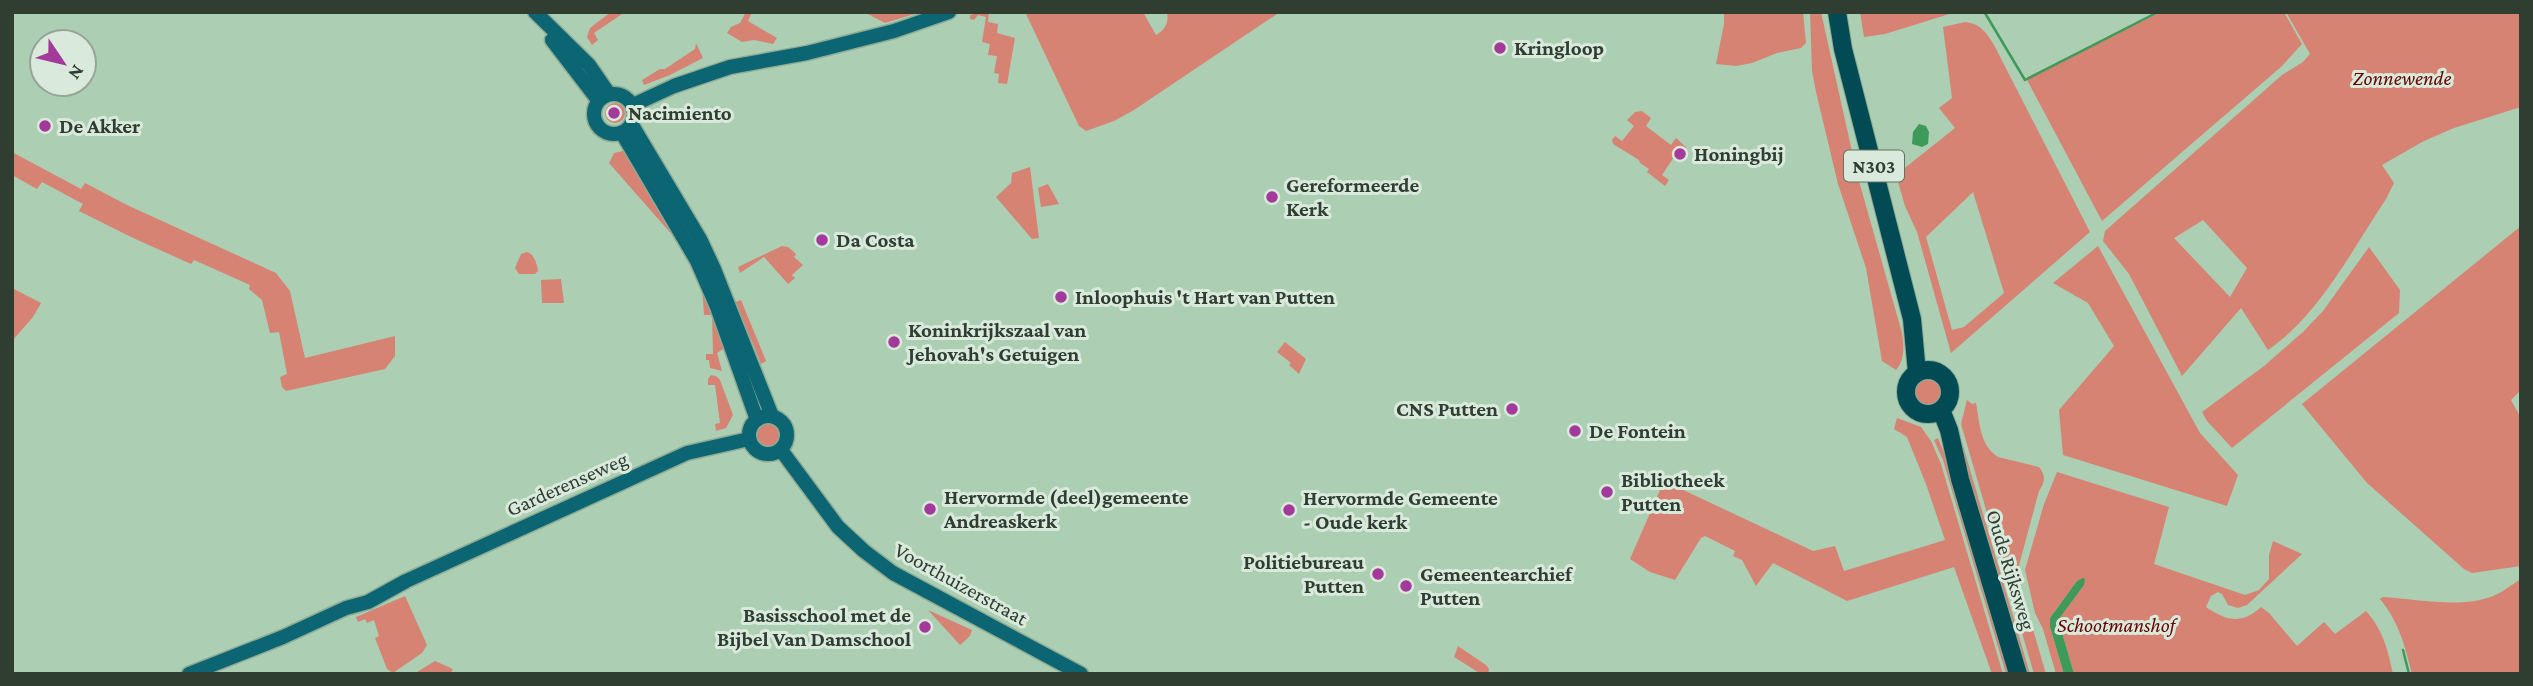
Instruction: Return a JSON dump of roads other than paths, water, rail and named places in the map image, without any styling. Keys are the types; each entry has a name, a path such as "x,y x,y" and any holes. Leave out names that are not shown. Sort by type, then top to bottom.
{"main road":[{"path":"633,105 712,72 889,32 949,12"},
{"name":"N303","path":"1837,12 1843,49 1912,319 1926,351 1923,372 1940,374 1947,381 1950,396 1935,412"},
{"path":"536,13 559,50 604,97"},
{"path":"619,93 627,97 633,105 635,112 627,129 612,134 603,131 596,123 594,107 604,97 619,93"},
{"path":"627,129 709,259 772,416"},
{"path":"627,129 698,261 757,420"},
{"path":"1923,372 1909,380 1906,396 1911,407 1920,413 1935,412"},
{"name":"Oude Rijksweg","path":"1935,412 1960,479 2018,674"},
{"path":"772,416 778,419 786,430 786,441 781,450 774,453 758,452 749,439 752,425 757,420 772,416"},
{"name":"Garderenseweg","path":"189,674 346,608 368,602 407,581 687,453 749,439"},
{"name":"Voorthuizerstraat","path":"781,450 838,527 883,565 1081,674"},
{"name":"Garderenseweg","path":"205,674 217,663"}],"waterway":[{"path":"1985,13 2025,80 2158,12"},
{"path":"2403,650 2409,674"}],"place":[{"name":"Kringloop","path":"1500,48"},
{"name":"Nacimiento","path":"614,113"},
{"name":"De Akker","path":"45,126"},
{"name":"Honingbij","path":"1680,154"},
{"name":"Gereformeerde Kerk","path":"1272,197"},
{"name":"Da Costa","path":"822,240"},
{"name":"Inloophuis 't Hart van Putten","path":"1061,297"},
{"name":"Koninkrijkszaal van Jehovah's Getuigen","path":"894,342"},
{"name":"CNS Putten","path":"1512,409"},
{"name":"De Fontein","path":"1575,431"},
{"name":"Bibliotheek Putten","path":"1607,492"},
{"name":"Hervormde (deel)gemeente Andreaskerk","path":"930,509"},
{"name":"Hervormde Gemeente - Oude kerk","path":"1289,510"},
{"name":"Politiebureau Putten","path":"1378,574"},
{"name":"Gemeentearchief Putten","path":"1406,586"},
{"name":"Basisschool met de Bijbel Van Damschool","path":"925,627"}],"park label":[{"name":"Zonnewende","path":"2402,78"},
{"name":"Schootmanshof","path":"2116,625"}]}
